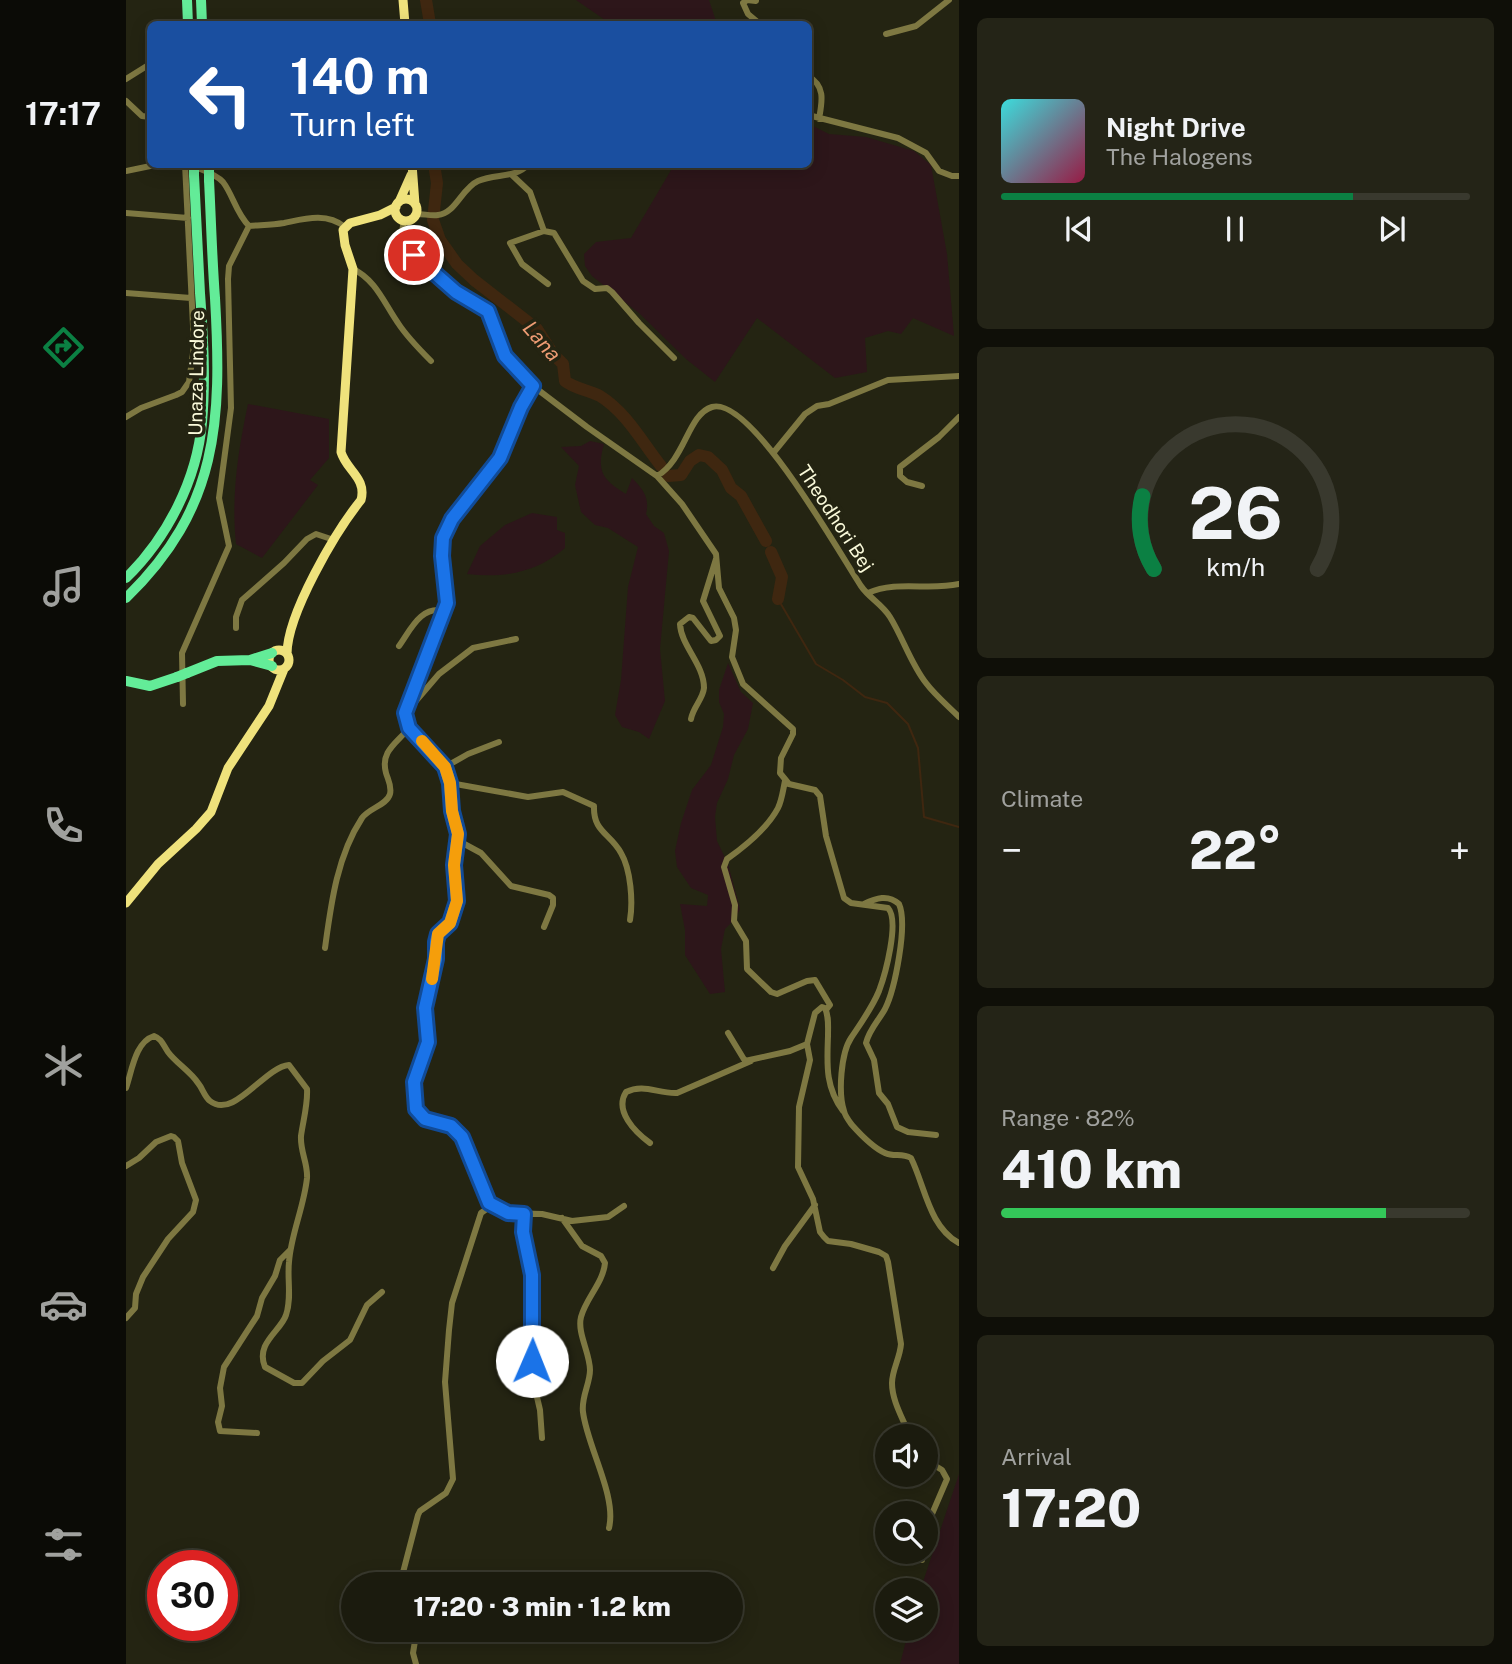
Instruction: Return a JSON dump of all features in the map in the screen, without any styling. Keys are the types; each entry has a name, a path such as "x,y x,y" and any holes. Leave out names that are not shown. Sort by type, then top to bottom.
{"highway":[{"path":"187,0 188,21"},
{"path":"201,0 202,21"},
{"name":"Unaza Lindore","path":"126,578 149,554 173,515 188,479 202,425 204,370 191,168"},
{"name":"Unaza Lindore","path":"126,600 150,575 175,542 194,504 211,456 217,414 218,347 209,168"},
{"path":"126,681 150,686 217,661 250,660 279,652"},
{"path":"250,660 278,668"}],"main road":[{"path":"403,0 405,21"},
{"path":"399,212 412,220 416,209 412,169"},
{"path":"399,212 412,169"},
{"path":"126,903 158,864 211,812 228,768 270,706 277,686 278,668 270,657 279,652 287,640 293,620 334,540 361,500 363,493 359,477 341,452 353,269 344,238 345,227 350,223 399,212 410,200 416,209"},
{"path":"278,668 289,662 279,652"}],"street":[{"path":"756,1 747,0 743,3 757,21"},
{"path":"886,34 916,26 949,0"},
{"path":"126,79 147,66"},
{"path":"812,78 820,87 821,105 818,119"},
{"path":"126,103 142,116 147,117"},
{"path":"812,117 867,128 898,138 926,153 939,171 959,176"},
{"path":"126,171 147,167"},
{"path":"126,417 141,408 176,395 189,382 194,346 188,218 191,168"},
{"path":"193,168 223,183 241,218 249,226"},
{"path":"416,209 439,216 455,206 470,185 494,176 512,175 525,168"},
{"path":"512,175 530,192 544,231"},
{"path":"399,212 404,239 414,255 456,292 488,311 505,356 533,386 657,476 682,504 712,546 717,557 719,588 734,618 736,630 732,649 743,684 793,729 779,766 779,773 785,781 818,792 827,844 841,894 847,901 888,908 893,916 893,932 879,991 857,1031 850,1038 843,1058 841,1091 844,1113"},
{"path":"126,213 188,218"},
{"path":"249,226 313,217 331,220 345,227"},
{"path":"183,704 182,653 229,546 219,498 231,408 228,279 229,266 249,226"},
{"path":"548,285 522,264 510,243 550,231 558,237 577,274 595,289 607,288 612,292 674,358"},
{"path":"353,269 361,273 381,294 407,335 430,361"},
{"path":"126,293 191,298"},
{"path":"774,452 805,414 817,407 888,380 959,376"},
{"path":"403,1572 420,1511 446,1493 453,1479 445,1382 452,1303 481,1213 488,1209 489,1203 462,1137 451,1126 420,1116 413,1092 428,1042 425,1008 436,959 436,942 438,934 450,923 457,901 454,865 457,840 450,783 445,767 409,728 405,713 445,611 447,588 442,556 443,538 452,519 500,458 521,407 533,386"},
{"name":"Theodhori Bej","path":"657,476 675,461 695,421 709,407 718,406 729,410 774,452 868,593 883,586 947,587 959,584"},
{"path":"922,486 903,480 900,477 900,467 959,418"},
{"path":"236,628 236,617 242,600 284,564 307,539 316,534 334,540"},
{"path":"691,719 704,685 680,624 689,617 693,618 712,641 720,636 703,601 717,557"},
{"path":"868,593 890,617 925,681 959,717"},
{"path":"399,646 426,611 436,608 445,611"},
{"path":"405,713 439,674 473,648 516,639"},
{"path":"325,948 340,865 361,820 388,798 390,792 385,769 386,753 409,728"},
{"path":"445,767 468,754 499,742"},
{"path":"785,781 778,808 738,852 727,859 724,867 736,905 734,921 746,941 748,971 771,992 777,994 815,980 830,1003 830,1008 826,1010"},
{"path":"450,783 528,797 563,792 594,806 596,824 625,860 633,903 630,920"},
{"path":"457,840 481,853 511,886 553,898 544,928"},
{"path":"862,905 876,899 888,898 899,904 902,915 892,993 866,1043 874,1060 879,1093 890,1108 897,1127 936,1135"},
{"path":"904,1424 892,1382 901,1357 901,1344 886,1256 851,1244 828,1241 820,1232 815,1205 798,1167 799,1107 810,1060 807,1044 815,1013 822,1007 828,1018 828,1075 831,1091 854,1127 881,1151 904,1154 911,1158 938,1223 946,1234 959,1243"},
{"path":"728,1033 741,1057 745,1061 751,1061"},
{"path":"126,1088 140,1047 154,1036 159,1037 169,1054 199,1083 205,1096 213,1104 230,1104 270,1072 289,1065 307,1089 301,1149 307,1165 307,1174 298,1225 290,1250 286,1318 269,1338 263,1362 265,1367 294,1383 307,1380 323,1361 350,1340 367,1305 382,1292"},
{"path":"650,1143 640,1136 624,1114 621,1105 626,1092 642,1087 677,1093 751,1061 807,1044"},
{"path":"126,1166 156,1142 174,1137 178,1141 182,1163 196,1200 193,1212 167,1239 143,1277 136,1294 135,1308 126,1318"},
{"path":"489,1203 508,1213 542,1214 584,1220 608,1217 624,1206"},
{"path":"774,1268 785,1246 815,1205"},
{"path":"524,1214 523,1232 532,1275 533,1380 540,1410 542,1438"},
{"path":"562,1218 582,1246 601,1256 605,1263 603,1273 582,1313 580,1325 589,1357 590,1373 583,1410 611,1509 609,1528"},
{"path":"257,1433 220,1431 218,1422 222,1406 221,1378 232,1353 257,1316 262,1298 275,1276 280,1260 290,1250"},
{"path":"938,1468 947,1479 938,1501"},
{"path":"415,1642 413,1653 416,1664"}],"shaded area":[{"path":"576,0 709,0 716,21 607,21"},
{"path":"812,126 829,134 866,137 914,151 931,165 947,254 954,336 913,318 901,334 888,331 865,338 867,372 835,378 757,318 715,382 686,359 640,314 592,276 585,266 584,254 596,242 631,238 672,168 812,168"},
{"path":"248,404 329,419 329,458 310,480 318,485 262,558 236,544 236,474"},
{"path":"590,441 604,444 601,468 612,484 626,494 632,478 642,490 647,503 646,514 654,526 664,533 669,551 660,649 665,701 649,739 639,732 622,727 615,715 621,680 628,587 638,547 608,528 595,525 581,512 575,485 579,466 561,447 581,446"},
{"path":"532,513 557,517 557,530 565,533 565,548 543,563 519,572 467,574 480,546 505,525"},
{"path":"728,663 741,692 753,703 748,729 734,755 728,779 717,803 717,841 728,864 740,909 725,929 721,949 725,992 710,994 685,955 685,930 680,904 707,906 708,895 691,888 677,867 675,851 692,790 711,765 723,727 724,714 719,702 719,690"},
{"path":"959,1474 959,1664 900,1664 906,1641 938,1641 938,1578 924,1578 929,1564 938,1564 938,1537"}],"waterway":[{"name":"Lana","path":"426,0 430,21"},
{"name":"Lana","path":"435,168 437,183 433,220 440,240 457,264 537,329 563,364 565,381 610,403 626,419 661,466"},
{"name":"Lana","path":"668,476 681,475 690,461 699,455 708,457 722,470 731,488 741,496 766,541"},
{"name":"Lana","path":"771,552 782,577 778,599"},
{"path":"778,599 816,664 865,697 887,703 908,724 918,748 924,817 959,827"}],"slow traffic":[{"path":"422,741 445,767 458,834 454,865 457,901 450,923 438,934 432,979"}],"route":[{"path":"414,255 456,292 488,311 505,356 533,386 521,407 500,458 452,519 443,538 442,556 447,603 405,713 409,728 445,767 458,834 454,865 457,901 450,923 438,934 436,942 432,984 425,1008 428,1042 414,1082 416,1109 420,1116 451,1126 462,1137 489,1203 508,1213 524,1214 523,1232 532,1275 532,1361"}]}
